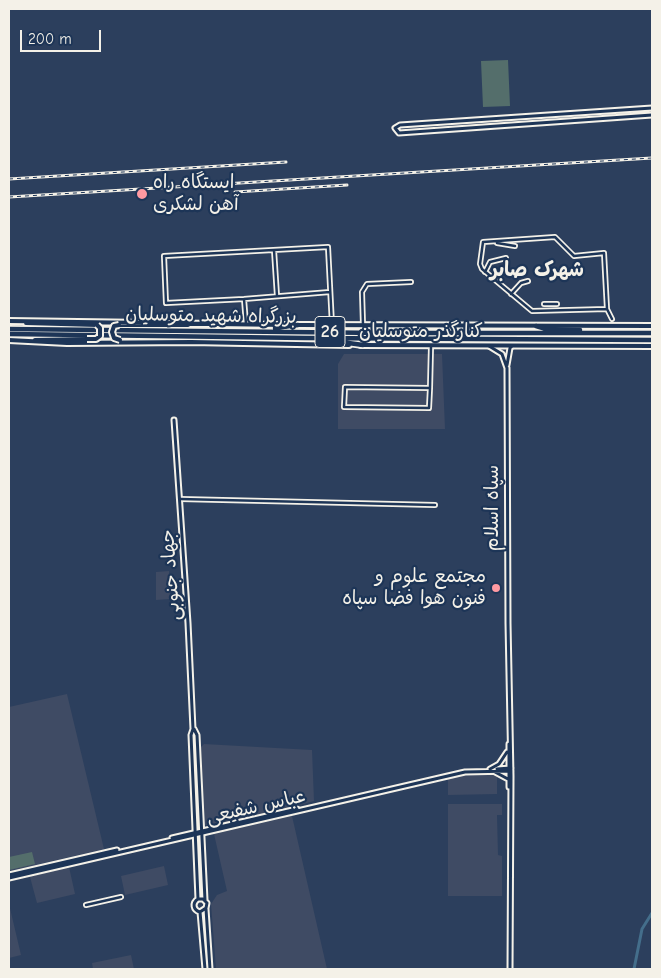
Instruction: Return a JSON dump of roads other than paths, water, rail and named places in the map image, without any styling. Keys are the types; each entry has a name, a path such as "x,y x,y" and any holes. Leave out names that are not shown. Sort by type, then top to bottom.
{"highway":[{"path":"254,330 298,325"},
{"path":"536,326 599,333"},
{"name":"بزرگراه شهید متوسلیان","path":"9,328 382,333 652,333"},
{"name":"بزرگراه شهید متوسلیان","path":"9,334 652,340"},
{"path":"305,338 363,345"}],"main road":[{"name":"کنارگذر متوسلیان","path":"9,321 363,326 652,326"},
{"path":"9,321 34,324 97,325 101,332 100,336 96,339 87,340 28,340"},
{"path":"187,342 120,340 114,338 112,332 114,326 119,325 206,325 220,323"},
{"name":"کنارگذر متوسلیان","path":"9,340 67,343 187,342 431,346 652,346"}],"street":[{"path":"652,108 400,125 394,128 399,133 652,115"},
{"path":"627,110 628,117"},
{"path":"471,120 472,128"},
{"path":"607,309 532,311 485,272 480,264 483,242 555,237 574,256 604,253 607,309 612,319"},
{"path":"496,242 515,246"},
{"path":"330,292 244,299 166,302 164,256 328,247 332,325"},
{"path":"274,250 277,296"},
{"path":"485,272 490,262 506,258"},
{"path":"511,294 521,283 528,281"},
{"path":"363,326 362,292 367,284 411,282"},
{"path":"244,299 246,324"},
{"path":"550,303 551,310"},
{"path":"544,304 557,304"},
{"path":"430,388 345,387 344,407 429,408 430,388 431,346"},
{"path":"489,346 502,354 507,368"},
{"name":"سپاه اسلام","path":"510,969 507,368 510,348 512,346"},
{"name":"جهاد جنوبی","path":"174,420 193,729 191,735 198,899"},
{"path":"180,499 435,505"},
{"name":"جهاد جنوبی","path":"193,729 197,735 205,900"},
{"name":"سپاه اسلام","path":"510,738 508,749 510,800"},
{"path":"508,749 502,761 490,770 508,780"},
{"name":"عباس شفیعی","path":"9,876 465,771 510,770"},
{"path":"86,905 121,897"},
{"path":"205,969 200,912 194,906 195,901 198,899 205,900 207,903 210,969"},
{"path":"200,912 206,909"}],"waterway":[{"path":"634,969 642,929 652,913"}],"railway":[{"path":"9,197 652,158"},
{"path":"9,179 286,162"},
{"path":"235,192 347,185"}],"place":[{"name":"ایستگاه راه آهن لشکری","path":"142,194"},
{"name":"مجتمع علوم و فنون هوا فضا سپاه","path":"496,588"}],"district":[{"name":"شهرک صابر","path":"537,270"}]}
